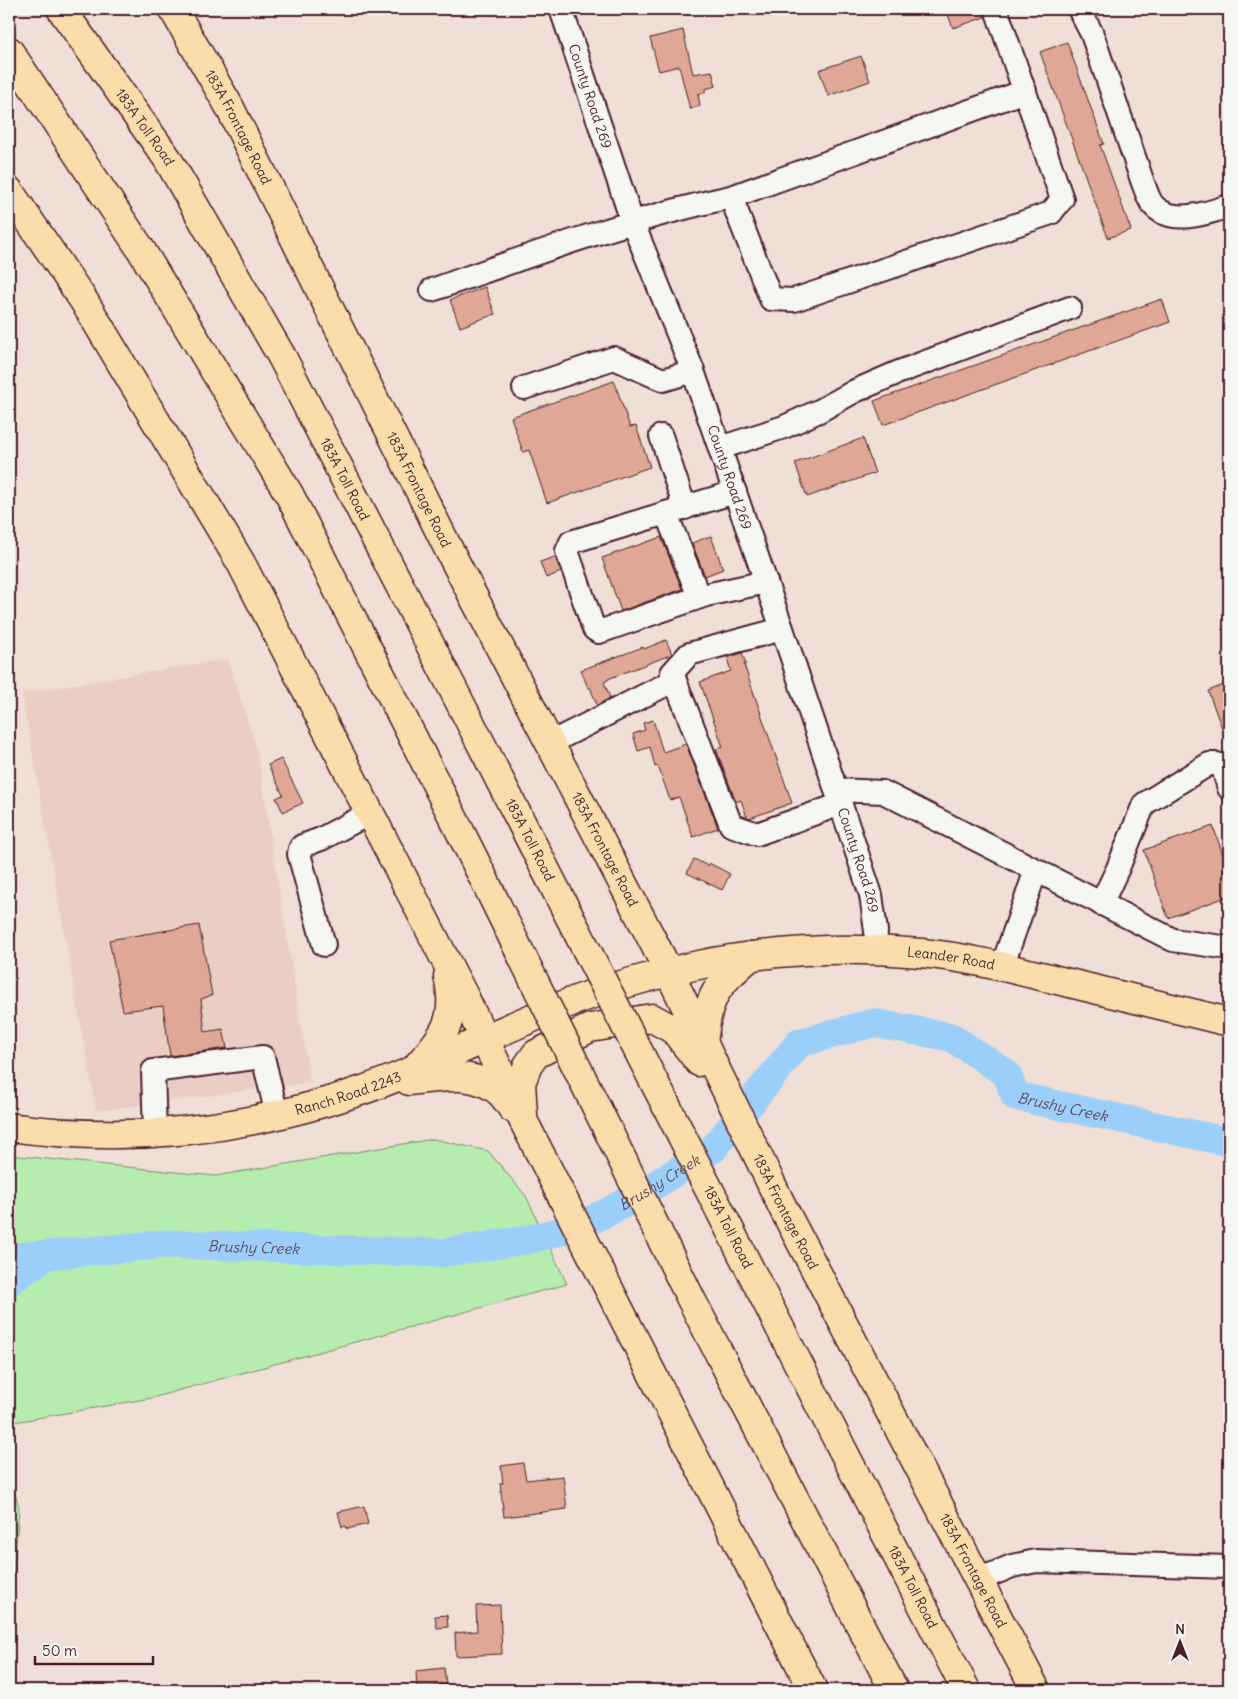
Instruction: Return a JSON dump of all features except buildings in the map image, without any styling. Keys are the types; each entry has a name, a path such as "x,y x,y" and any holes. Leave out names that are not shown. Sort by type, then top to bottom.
{"main road":[{"name":"183A Toll Road","path":"61,9 166,158 282,357 966,1690"},
{"name":"183A Frontage Road","path":"173,9 229,106 448,548 669,972 701,1049 730,1100 784,1210 1036,1690"},
{"path":"9,51 140,248 289,494 474,859 686,1290 894,1690"},
{"path":"9,191 84,301 241,563 441,951 523,1120 813,1690"},
{"name":"Leander Road","path":"669,972 751,956 795,951 875,950 923,953 978,961 1229,1022"},
{"path":"414,1069 440,1040 449,1021 452,1004 451,990 441,951"},
{"path":"523,1120 521,1083 528,1065 536,1054 590,1028 652,1018 674,1030 701,1049 706,1015 714,995 726,978 751,956"},
{"name":"Ranch Road 2243","path":"9,1127 41,1132 95,1135 155,1133 204,1129 277,1115 313,1106 374,1085 576,1000 622,983 669,972"},
{"path":"374,1085 448,1076 484,1082 497,1090 523,1120"}],"street":[{"name":"County Road 269","path":"561,9 632,221 693,372 720,448 871,895 875,913 875,950"},
{"path":"731,197 771,298 794,300 1051,212 1062,199 996,9"},
{"path":"1080,9 1092,34 1143,183 1154,206 1162,212 1177,216 1202,214 1229,206"},
{"path":"432,290 632,221 691,205 731,197 1025,91"},
{"path":"720,448 784,427 821,410 855,391 899,372 1070,308"},
{"path":"524,388 614,358 664,380 693,372"},
{"path":"661,436 676,510 698,597"},
{"path":"735,492 571,542 567,551 594,629 599,632 698,597 766,582"},
{"path":"782,629 689,654 672,673 731,824 757,834 838,797 883,792 1173,940 1229,948"},
{"path":"550,743 675,680"},
{"path":"1101,904 1144,804 1209,764 1217,764 1223,768 1229,788"},
{"path":"324,945 299,854 300,849 302,846 321,839 370,813"},
{"path":"1002,967 1036,870"},
{"path":"155,1133 153,1070 263,1057 277,1115"},
{"path":"978,1580 1012,1566 1036,1562 1229,1567"}],"shaded area":[{"path":"228,659 257,751 310,1082 96,1111 22,693"}],"green space":[{"path":"433,1139 488,1151 526,1196 567,1284 151,1398 9,1423 9,1155 215,1176"},
{"path":"9,1474 19,1507 9,1634"}],"waterway":[{"name":"Brushy Creek","path":"9,1257 167,1244 441,1253 526,1240 578,1227 629,1201 714,1148 799,1043 873,1023 951,1037 1007,1074 1015,1096 1229,1142"},
{"path":"9,1282 47,1255"}]}
